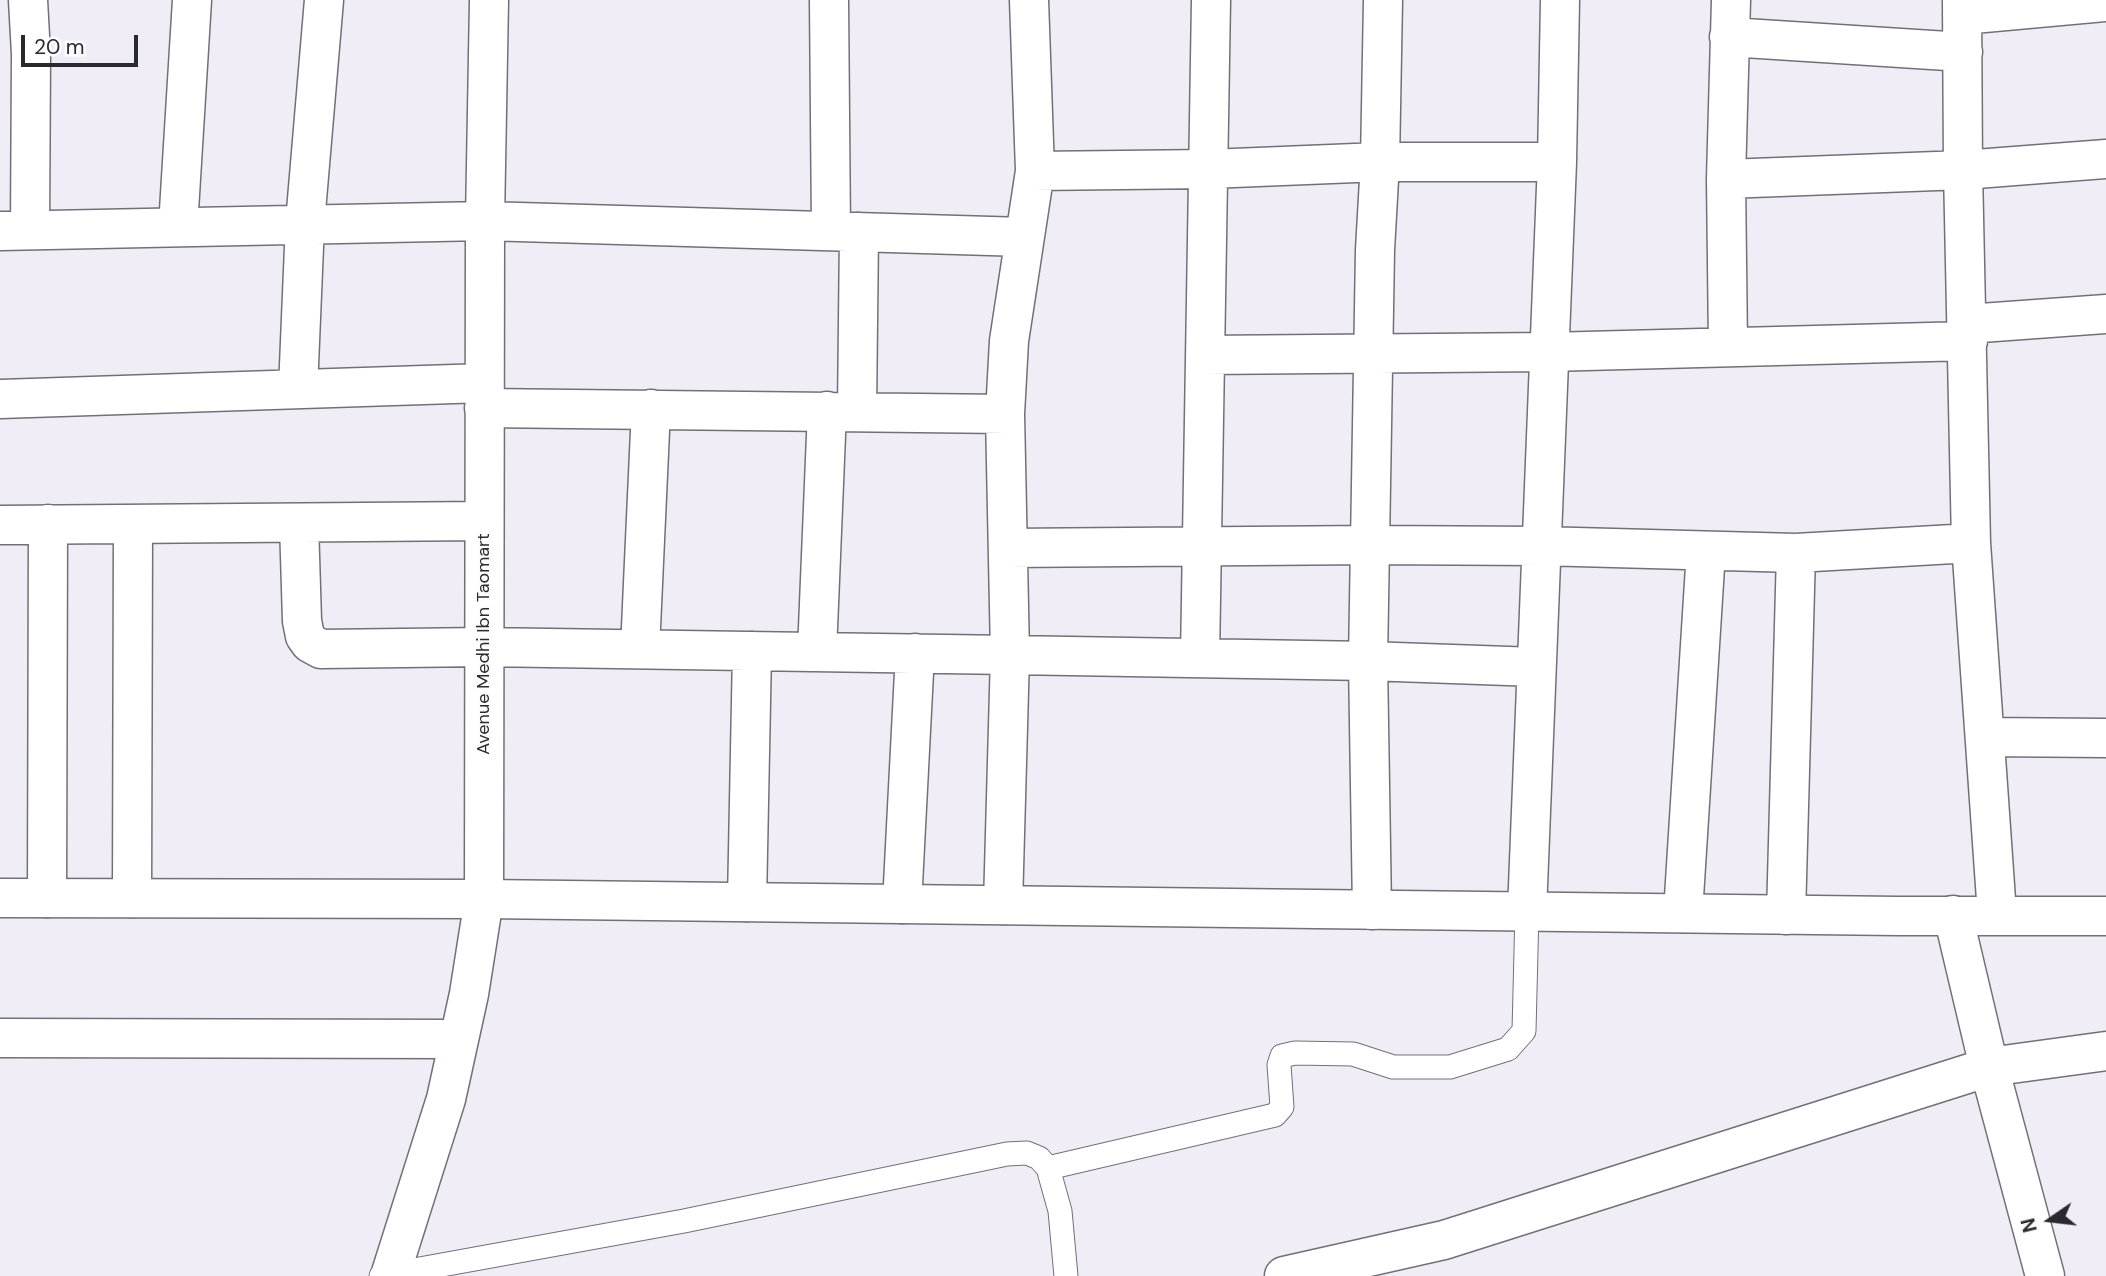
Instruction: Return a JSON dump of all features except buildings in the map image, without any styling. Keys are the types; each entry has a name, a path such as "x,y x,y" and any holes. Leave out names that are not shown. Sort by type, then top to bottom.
{"street":[{"path":"28,0 31,54 15,230 485,220 1024,237"},
{"path":"178,227 192,0"},
{"path":"298,389 305,223 324,0"},
{"name":"Avenue Medhi Ibn Taomart","path":"390,1276 446,1099 469,994 484,899 484,396 489,0"},
{"path":"817,652 842,411 845,232 829,0"},
{"path":"1003,905 1010,654 1005,414 1009,341 1035,172 1029,0"},
{"path":"1200,658 1211,0"},
{"path":"1372,910 1368,661 1382,0"},
{"path":"1527,911 1557,162 1560,0"},
{"path":"1997,914 1971,544 1962,7 2106,2"},
{"path":"1728,347 1726,179 1730,19 1963,52"},
{"path":"1726,179 1963,170 2106,159"},
{"path":"1035,172 1380,162 1557,162"},
{"path":"1205,355 1548,352 1728,347 1967,332 2106,314"},
{"path":"0,399 298,389 484,396 651,409 1005,414"},
{"path":"640,649 651,409"},
{"path":"0,524 484,521"},
{"path":"299,523 302,621 305,636 310,643 321,649 484,647 1010,654 1536,667"},
{"path":"47,898 48,524"},
{"path":"132,898 133,525"},
{"path":"1008,548 1540,546 1796,553 1971,544"},
{"path":"1683,913 1706,551"},
{"path":"1786,915 1796,553"},
{"path":"747,902 752,651"},
{"path":"902,904 915,653"},
{"path":"1984,737 2106,738"},
{"path":"0,898 484,899 1786,915 2106,916"},
{"path":"1953,915 1989,1067 2045,1276"},
{"path":"0,1038 459,1039"},
{"path":"1284,1276 1444,1240 1989,1067 2106,1051"}],"lane":[{"path":"1048,1168 1275,1115 1282,1107 1279,1065 1282,1056 1295,1053 1353,1054 1393,1067 1450,1068 1508,1049 1524,1031 1527,911"},
{"path":"377,1276 390,1276 684,1221 1007,1154 1027,1153 1039,1158 1048,1168 1060,1211 1066,1276"}]}
